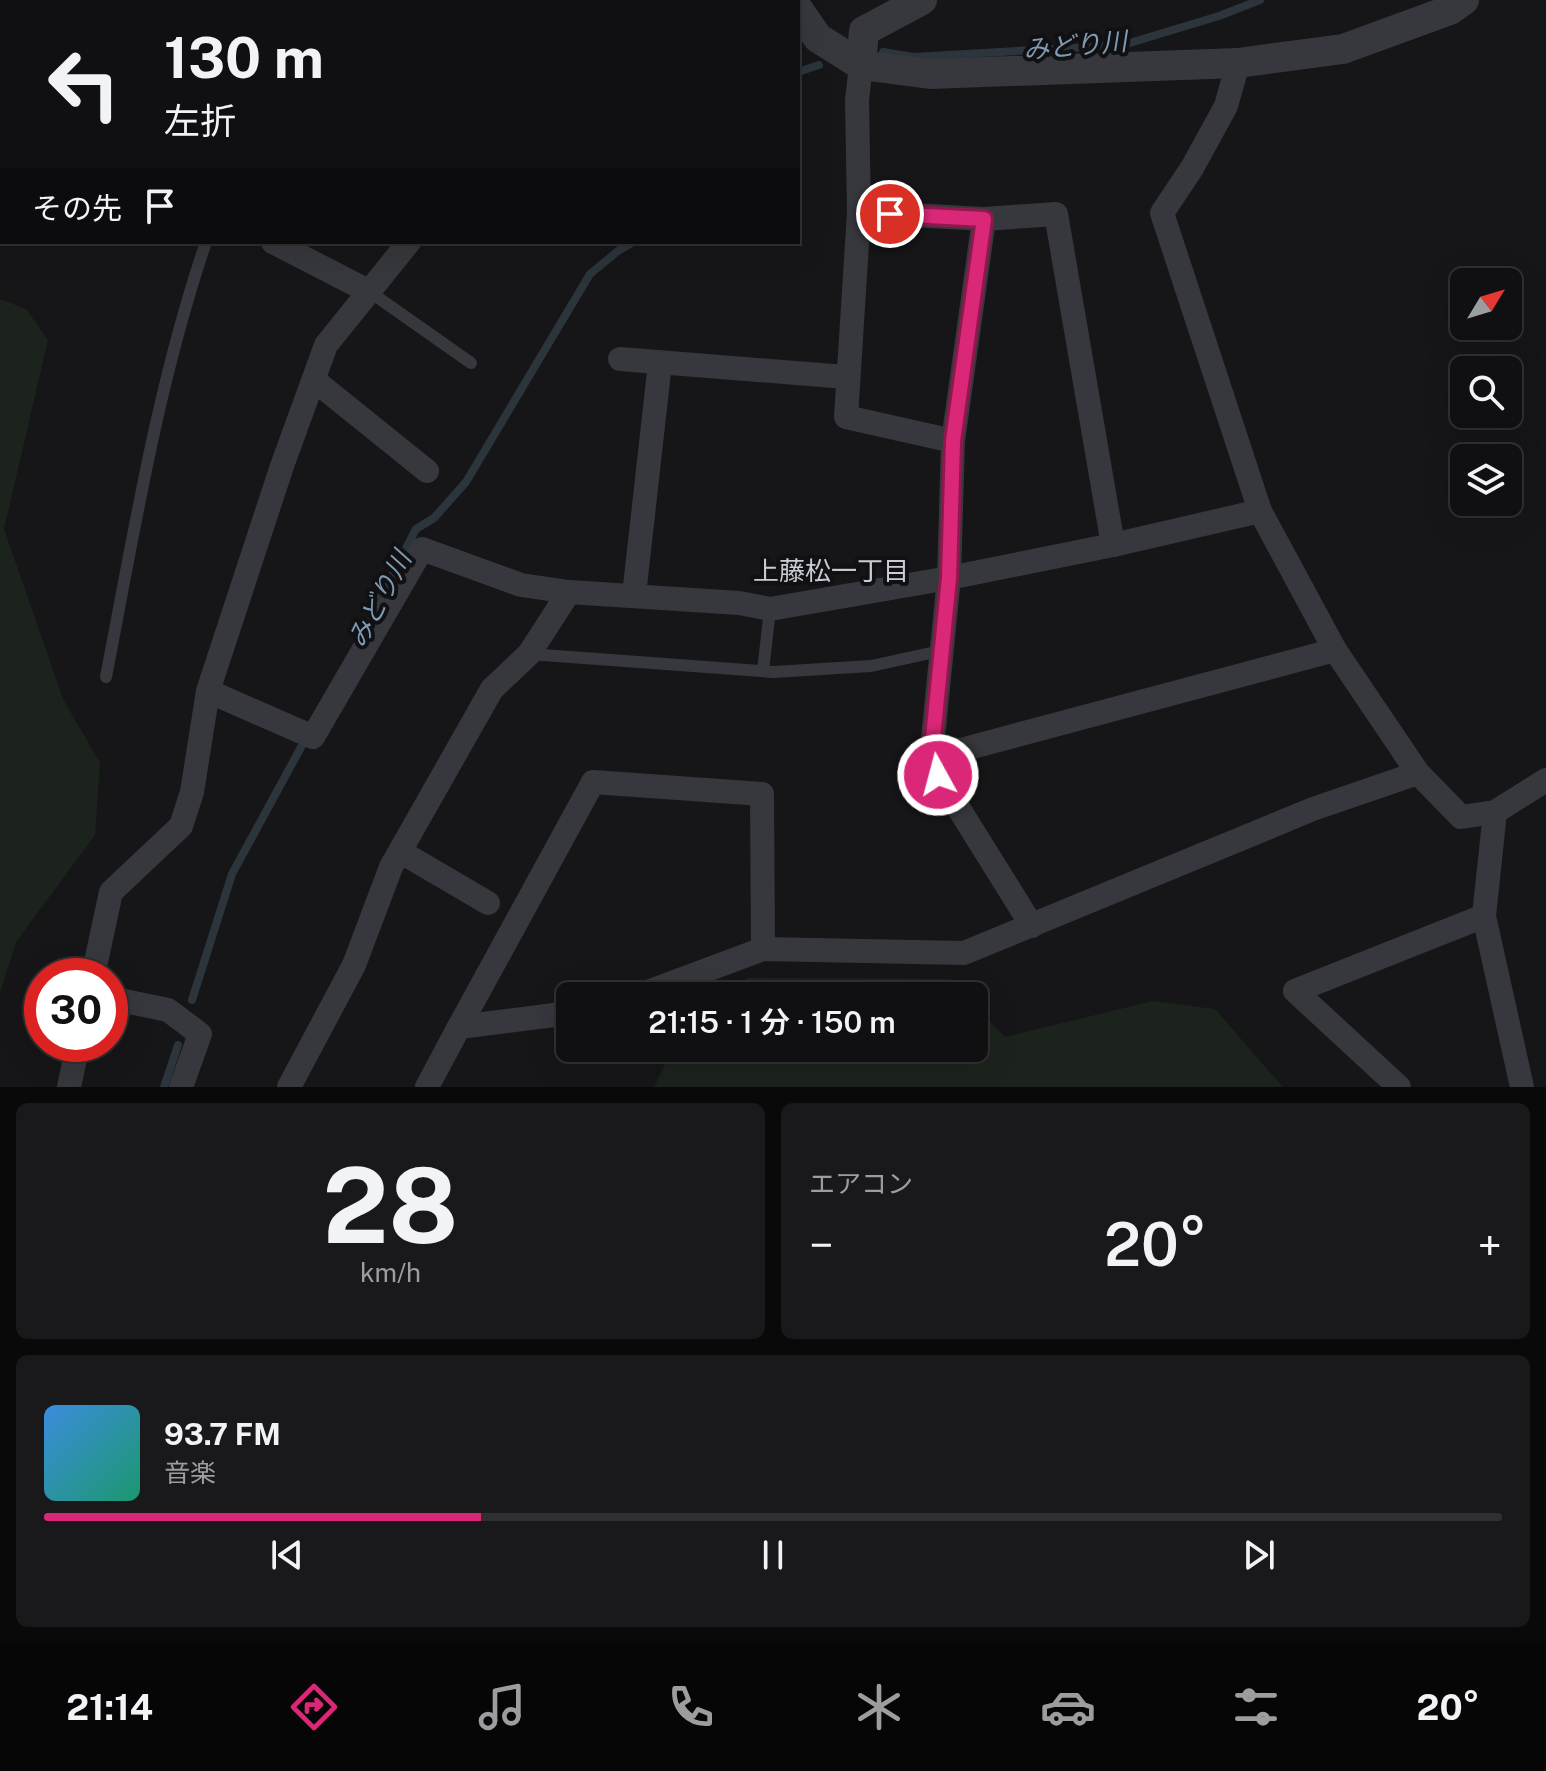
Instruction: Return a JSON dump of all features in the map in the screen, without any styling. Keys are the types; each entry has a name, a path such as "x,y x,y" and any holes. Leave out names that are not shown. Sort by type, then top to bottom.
{"street":[{"path":"922,0 864,31 857,100 859,212 846,377 846,417 953,441"},
{"path":"800,12 818,38 861,65 930,74 1238,63 1343,49 1450,10 1464,0"},
{"path":"1238,63 1226,106 1192,168 1162,213 1260,511 1335,650 1418,773 1461,817 1495,812 1546,780"},
{"path":"859,212 984,219 1056,214 1113,545"},
{"path":"984,219 953,441 949,578 931,758 938,775 1032,926"},
{"path":"277,244 370,292"},
{"path":"97,958 111,892 181,826 192,792 208,691 282,466 326,345 407,244"},
{"path":"620,359 846,377"},
{"path":"634,595 660,363"},
{"path":"314,380 427,471"},
{"path":"208,691 313,737 422,549 521,585 569,592 739,603 770,609 949,578 1260,511"},
{"path":"289,1087 354,965 391,867 492,689 529,654 569,592"},
{"path":"931,758 1335,650"},
{"path":"675,982 763,949 964,953 1313,809 1418,773"},
{"path":"427,1087 593,782 762,794 763,949"},
{"path":"1495,812 1484,916 1521,1087"},
{"path":"401,852 488,903"},
{"path":"1399,1087 1295,991 1484,916"},
{"path":"128,1002 168,1010 200,1034 181,1087"},
{"path":"459,1027 556,1015"},
{"path":"69,1087 74,1062"}],"lane":[{"path":"106,677 157,422 188,294 205,244"},
{"path":"370,292 471,363"},
{"path":"763,671 770,609"},
{"path":"529,654 763,671 871,666 940,651"}],"shaded area":[{"path":"0,299 26,309 48,340 4,529 63,699 100,763 95,835 16,942 0,992"},
{"path":"748,978 950,979 953,982 742,982"},
{"path":"1153,1001 1215,1009 1283,1087 654,1087 666,1062 988,1062 988,1019 1005,1037"}],"waterway":[{"name":"みどり川","path":"883,52 913,57 1123,45 1219,16 1260,0"},
{"name":"みどり川","path":"800,71 819,65"},
{"name":"みどり川","path":"378,602 416,529 434,518 466,482 590,274 630,244"},
{"name":"みどり川","path":"192,1000 232,874 306,738"},
{"name":"みどり川","path":"164,1087 178,1045"}],"district":[{"name":"上藤松一丁目","path":"831,570"}],"route":[{"path":"890,214 984,219 953,441 949,578 931,758 938,775"}]}
